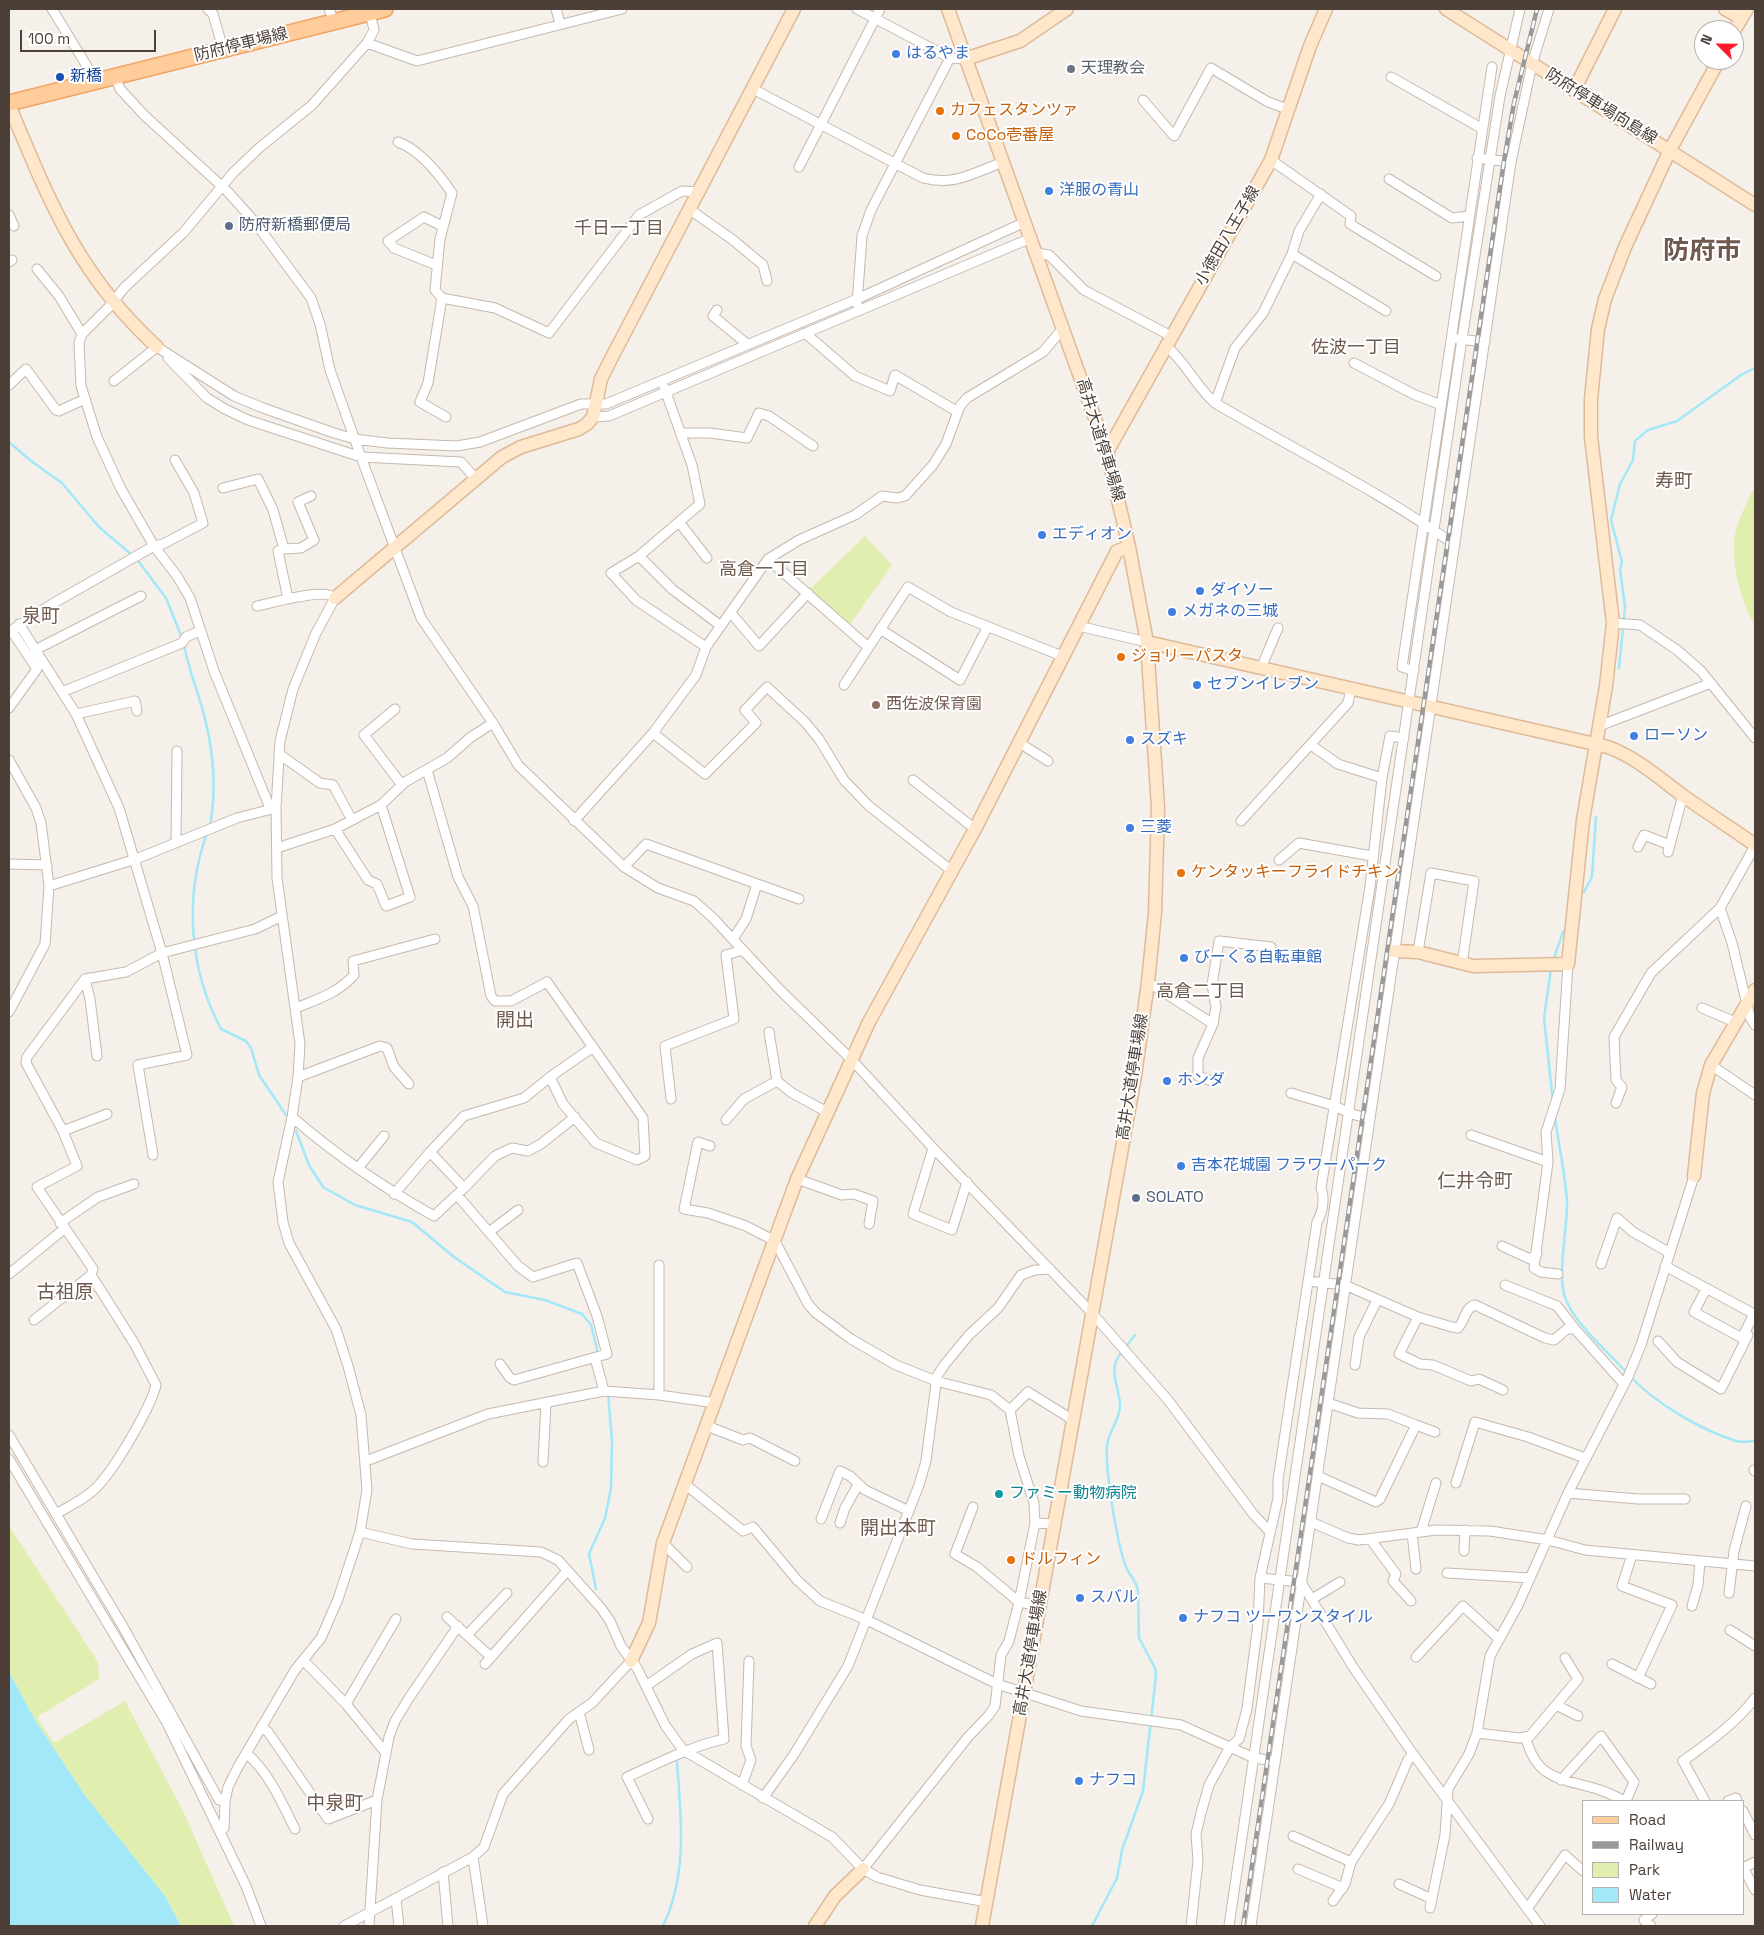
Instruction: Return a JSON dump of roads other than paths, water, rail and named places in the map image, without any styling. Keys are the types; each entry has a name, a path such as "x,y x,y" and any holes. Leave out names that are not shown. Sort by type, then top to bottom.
{"main road":[{"name":"防府停車場線","path":"9,104 223,49 331,15 370,13 385,9"}],"street":[{"path":"52,9 96,82"},
{"path":"208,9 213,14 223,49"},
{"path":"556,9 560,24"},
{"path":"367,43 418,61 622,9"},
{"path":"593,417 601,379 794,9"},
{"path":"857,9 950,58 965,59 1020,41 1060,11"},
{"path":"799,166 880,9"},
{"name":"高井大道停車場線","path":"948,9 1064,327 1106,452 1129,547 1147,642 1153,701 1158,807 1155,913 1135,1076 982,1926"},
{"name":"小徳田八王子線","path":"1106,452 1271,160 1310,46 1326,9"},
{"name":"防府停車場向島線","path":"1446,9 1755,205"},
{"path":"1229,1926 1409,702 1436,531 1462,339 1500,96 1509,50 1520,9"},
{"path":"1251,1926 1511,162 1532,64 1549,9"},
{"path":"1574,90 1614,9"},
{"path":"1725,9 1744,13"},
{"path":"273,808 200,631 190,598 177,576 154,546 121,489 97,437 85,399 78,355 82,334 124,288 184,232 221,186 259,148 312,105 367,43 374,30 370,13"},
{"path":"857,311 862,236 871,210 950,58"},
{"path":"1414,671 1402,667 1481,128 1492,67"},
{"path":"1143,100 1174,136 1211,68 1268,102 1288,109"},
{"path":"1558,1274 1541,1272 1534,1268 1548,1162 1546,1132 1560,1089 1557,964 1595,743 1600,726 1613,623 1591,437 1594,359 1605,299 1625,247 1670,150 1714,70"},
{"path":"115,76 120,89 144,115 221,186 254,221 311,298 320,324 330,370 395,549 428,631 493,723 518,765 574,821 624,867 658,888 694,902 852,1060 933,1148 1092,1313 1123,1351 1168,1400 1205,1452 1254,1515 1270,1532"},
{"path":"1391,77 1481,128"},
{"path":"753,89 895,164 923,178 936,182 955,181 1003,162"},
{"path":"1487,94 1500,96"},
{"path":"9,104 56,216 82,262 112,302 200,392 225,409 300,438 361,457 461,462 476,478"},
{"path":"398,142 407,145 422,158 443,180 452,193 442,226 436,265 435,290 442,298 495,308 549,333 639,215 682,191 698,192"},
{"path":"1477,158 1511,162"},
{"path":"1271,160 1351,216 1350,224 1436,276"},
{"path":"1389,179 1452,218 1469,216"},
{"path":"1215,404 1236,348 1263,313 1292,254 1299,232 1321,194"},
{"path":"689,209 733,240 763,265 767,281"},
{"path":"9,215 14,226"},
{"path":"436,265 394,248 388,241 424,217 442,226"},
{"path":"157,347 234,396 263,408 355,439 413,445 457,446 480,442 581,404 606,404 857,299 1025,222"},
{"path":"220,1832 224,1828 225,1801 228,1787 295,1670 321,1638 338,1599 360,1532 367,1490 361,1415 336,1328 289,1243 283,1222 278,1182 292,1117 298,1077 300,1044 296,1008 280,916 273,808 282,725 293,689 316,633 336,598 502,457 522,447 579,429 593,417 609,416 1031,238"},
{"path":"1036,253 1049,254 1084,290 1169,341 1208,398 1215,404 1329,466 1424,523 1455,545"},
{"path":"1292,254 1386,311"},
{"path":"37,268 59,296 82,334"},
{"path":"442,298 428,383 420,402 446,417"},
{"path":"717,310 713,316 747,344"},
{"path":"574,821 653,733 696,675 706,647 768,559 799,540 855,515 882,496 897,498 905,496 933,464 946,444 958,412 967,398 1043,352 1064,327"},
{"path":"805,333 855,376 890,391 895,375 958,412"},
{"path":"1451,338 1485,342"},
{"path":"114,381 157,347"},
{"path":"1354,362 1391,383 1441,405"},
{"path":"9,385 26,369 56,410 59,411 85,399"},
{"path":"661,381 692,464 700,504 639,556 611,573 636,600 706,647"},
{"path":"680,432 710,433 747,438 759,413 769,416 813,446"},
{"path":"9,708 37,669 10,631 154,546 163,544 203,523 194,494 175,460"},
{"path":"222,488 258,479 273,510 284,549"},
{"path":"288,599 278,551 302,548 314,540 298,502 312,496"},
{"path":"679,522 708,558"},
{"path":"344,1926 473,1856 484,1847 503,1794 569,1719 592,1703 631,1661 649,1623 663,1543 716,1403 796,1179 869,1022 975,829 1117,551 1129,547"},
{"path":"639,556 672,589 721,626"},
{"path":"768,559 868,647"},
{"path":"844,686 908,587 952,612 987,628 1062,656"},
{"path":"731,613 759,646 808,593"},
{"path":"258,606 288,599 325,594 336,598"},
{"path":"35,650 141,596"},
{"path":"1613,623 1640,625 1677,650 1711,683 1755,738"},
{"path":"19,624 76,714 119,808 136,859 162,952 187,1055 138,1065 152,1155"},
{"path":"1078,626 1431,708 1595,743 1625,754 1650,770 1755,846 1720,908 1651,974 1614,1036 1616,1080 1622,1087 1616,1103"},
{"path":"880,629 960,680 987,628"},
{"path":"1261,668 1278,628"},
{"path":"62,692 182,644 186,637 200,631"},
{"path":"1600,726 1711,683"},
{"path":"653,733 705,774 756,722 745,710 767,687 805,722 819,739 844,780 869,806 952,871"},
{"path":"1241,820 1348,703 1351,689"},
{"path":"76,714 135,701 137,711"},
{"path":"395,709 364,735 402,785"},
{"path":"277,848 335,829 381,805 402,785 447,758 471,737 493,723"},
{"path":"1191,1926 1198,1862 1196,1834 1209,1786 1230,1747 1239,1739 1246,1709 1258,1623 1260,1578 1278,1498 1278,1480 1308,1281 1317,1222 1324,1195 1321,1188 1370,887 1382,778 1390,736 1404,738"},
{"path":"1018,742 1048,761"},
{"path":"1311,745 1338,764 1382,778"},
{"path":"176,843 177,750"},
{"path":"279,754 320,783 334,785 352,820"},
{"path":"9,760 36,808 41,823 49,886 45,944 9,1012"},
{"path":"427,770 458,877 473,906 491,996 495,1001 511,1001 547,982 643,1118 645,1156 637,1160 596,1143 564,1104 550,1077"},
{"path":"913,780 975,829"},
{"path":"1638,847 1644,835 1669,849 1683,795"},
{"path":"335,829 368,880 377,884 386,906 410,897 381,805"},
{"path":"49,886 136,859 237,818 273,808"},
{"path":"1279,860 1299,843 1372,856"},
{"path":"624,867 646,844 799,899"},
{"path":"9,864 47,865"},
{"path":"1418,952 1432,873 1474,881 1462,964"},
{"path":"733,939 746,919 757,884"},
{"path":"1720,908 1732,943 1747,1004 1755,1025"},
{"path":"34,1320 91,1275 93,1269 37,1187 77,1166 64,1131 26,1063 27,1057 85,979 126,972 162,952 256,929 280,916"},
{"path":"296,1008 331,994 345,986 354,975 353,961 435,939"},
{"path":"1211,1081 1198,1076 1198,1058 1213,1024 1216,1007 1212,985 1219,941 1272,947"},
{"path":"671,1099 665,1046 734,1020 726,955 743,950"},
{"path":"1394,951 1418,952 1473,966 1557,964"},
{"path":"85,979 90,999 97,1056"},
{"path":"1148,982 1213,1024"},
{"path":"1399,1884 1431,1903 1445,1835 1448,1789 1469,1754 1476,1733 1490,1656 1530,1578 1568,1493 1627,1377 1641,1345 1694,1176 1703,1093 1711,1065 1755,990"},
{"path":"1702,1008 1735,1022"},
{"path":"770,1032 777,1081 792,1093 827,1112"},
{"path":"298,1077 380,1046 386,1048 394,1067 409,1084"},
{"path":"394,1194 464,1116 524,1098 593,1047"},
{"path":"1711,1065 1755,1094"},
{"path":"726,1120 744,1099 777,1081"},
{"path":"1291,1093 1335,1106 1349,1113 1369,1119"},
{"path":"64,1131 108,1114"},
{"path":"292,1117 394,1194 434,1216 495,1156 512,1148 528,1151 541,1144 575,1118"},
{"path":"1471,1135 1548,1162"},
{"path":"358,1168 384,1136"},
{"path":"710,1146 698,1142 684,1209 708,1213 746,1226 775,1241 808,1304 816,1313 851,1339 896,1365 936,1381 991,1395 1003,1402 1010,1410 1019,1456 1034,1503 1035,1523 1019,1602 1009,1641 1001,1655 995,1706 990,1716 968,1737 863,1869 835,1896 815,1926"},
{"path":"933,1148 913,1214 952,1230 967,1182"},
{"path":"430,1152 464,1188"},
{"path":"796,1179 842,1195 854,1194 873,1201 869,1224"},
{"path":"9,1274 62,1226 98,1197 134,1184"},
{"path":"457,1195 518,1266 533,1277 578,1263 597,1316 607,1354 514,1380 510,1378 500,1364"},
{"path":"489,1232 518,1210"},
{"path":"1601,1264 1616,1218 1633,1232 1670,1253"},
{"path":"1502,1246 1530,1259 1536,1254"},
{"path":"659,1265 659,1395"},
{"path":"1665,1266 1754,1314 1742,1338 1694,1312 1706,1289"},
{"path":"762,1798 792,1756 848,1666 909,1511 926,1461 936,1381 944,1364 969,1335 998,1308 1021,1275 1034,1270 1050,1269"},
{"path":"56,1514 86,1496 103,1480 142,1417 156,1386 134,1343 91,1275"},
{"path":"1308,1281 1345,1285 1418,1316 1458,1328 1468,1309 1475,1306 1545,1338 1554,1340 1566,1328 1575,1328"},
{"path":"1505,1285 1557,1306 1575,1328 1627,1377"},
{"path":"1355,1365 1359,1337 1377,1300"},
{"path":"1418,1316 1399,1354 1420,1364 1433,1365 1471,1381 1479,1379 1503,1390"},
{"path":"1658,1341 1677,1362 1721,1389 1755,1321"},
{"path":"595,1358 604,1391"},
{"path":"366,1462 488,1414 604,1391 659,1395 716,1403"},
{"path":"1010,1410 1028,1392 1073,1420"},
{"path":"1328,1403 1358,1413 1388,1414 1435,1432"},
{"path":"544,1462 546,1404"},
{"path":"1456,1483 1475,1422 1528,1437 1585,1458"},
{"path":"1318,1476 1376,1502 1380,1499 1416,1425"},
{"path":"707,1426 743,1440 750,1438 795,1461"},
{"path":"9,1435 126,1634 219,1800 225,1801"},
{"path":"9,1459 167,1723 246,1886 261,1926"},
{"path":"821,1519 840,1471 850,1476 858,1485 909,1511"},
{"path":"1416,1569 1416,1533 1436,1483"},
{"path":"685,1484 743,1531 753,1527 796,1580 820,1601 867,1620 997,1684 1081,1711 1181,1725 1254,1758 1275,1761"},
{"path":"840,1523 845,1508 858,1485"},
{"path":"1568,1493 1638,1499 1685,1499"},
{"path":"973,1506 955,1554 977,1567 1019,1602 1039,1606"},
{"path":"1729,1593 1734,1551 1746,1506"},
{"path":"1311,1522 1348,1538 1371,1540 1416,1533 1466,1530 1490,1531 1548,1540 1585,1550 1700,1561 1733,1562 1755,1566"},
{"path":"1035,1523 1054,1524"},
{"path":"1464,1551 1466,1530"},
{"path":"360,1532 412,1544 541,1552 558,1560 601,1608 646,1686 665,1725 683,1750 762,1798 832,1837 863,1869 876,1877 899,1885 987,1902"},
{"path":"1371,1540 1396,1574 1393,1581 1411,1601"},
{"path":"663,1543 687,1567"},
{"path":"1632,1555 1622,1586 1672,1605 1638,1678"},
{"path":"1692,1606 1698,1585 1700,1561"},
{"path":"448,1617 467,1635 488,1661 567,1571"},
{"path":"1446,1573 1530,1578"},
{"path":"1260,1578 1301,1582"},
{"path":"1301,1582 1353,1667 1412,1754 1540,1926"},
{"path":"1312,1599 1340,1582"},
{"path":"467,1635 503,1597 493,1593"},
{"path":"1416,1658 1463,1606 1499,1639"},
{"path":"346,1704 396,1619"},
{"path":"369,1926 377,1800 385,1752 395,1721 458,1626"},
{"path":"1730,1630 1755,1646"},
{"path":"646,1686 692,1654 718,1643 724,1739 695,1749 683,1750 626,1777 648,1819"},
{"path":"1476,1733 1526,1738 1530,1736 1578,1679 1565,1658"},
{"path":"304,1661 346,1704 385,1752"},
{"path":"742,1785 751,1760 746,1746 749,1661"},
{"path":"1612,1664 1651,1684"},
{"path":"1704,1800 1683,1762 1724,1731 1743,1713 1755,1698"},
{"path":"1556,1705 1578,1716"},
{"path":"579,1712 590,1750"},
{"path":"261,1727 268,1732 328,1818 377,1800"},
{"path":"1561,1780 1601,1736 1634,1782 1626,1800"},
{"path":"1526,1738 1533,1758 1546,1771 1561,1780 1602,1790 1624,1800"},
{"path":"246,1753 278,1794 295,1829"},
{"path":"1333,1901 1343,1888 1351,1862 1389,1804 1412,1754"},
{"path":"1744,1813 1755,1835"},
{"path":"1293,1836 1351,1862"},
{"path":"1527,1909 1566,1855 1582,1870"},
{"path":"473,1856 482,1926"},
{"path":"1298,1868 1343,1888"},
{"path":"1744,1870 1755,1890"},
{"path":"443,1872 448,1926"},
{"path":"396,1899 399,1926"},
{"path":"1650,1926 1644,1920 1651,1915"}],"water":[{"path":"9,1672 34,1718 84,1794 165,1896 181,1926 9,1926"}],"waterway":[{"path":"1619,668 1625,607 1620,569 1622,562 1611,520 1620,484 1633,460 1635,441 1648,430 1677,421 1741,375 1755,368"},
{"path":"9,442 31,461 62,483 99,527 132,555"},
{"path":"136,558 166,598 182,638"},
{"path":"184,645 204,713 211,748 213,787 210,826"},
{"path":"1584,892 1592,877 1596,817"},
{"path":"207,833 195,882 193,907 193,933 202,982 210,1006 221,1029 246,1041 251,1048 259,1075 286,1115"},
{"path":"1553,961 1563,932"},
{"path":"1551,969 1544,1018 1553,1102"},
{"path":"1555,1118 1567,1201 1562,1266 1563,1290 1571,1310 1627,1373"},
{"path":"296,1131 309,1165 323,1187 355,1205 412,1222 454,1257 505,1292 545,1300 582,1314 591,1325 598,1353"},
{"path":"1125,1348 1135,1335"},
{"path":"1092,1926 1117,1878 1122,1850 1143,1791 1156,1675 1155,1668 1139,1638 1138,1590 1136,1583 1127,1570 1119,1541 1112,1507 1108,1472 1107,1446 1120,1406 1114,1372 1117,1358 1122,1352"},
{"path":"1631,1377 1666,1406 1694,1423 1736,1441 1755,1441"},
{"path":"596,1589 589,1554 605,1518 611,1488 612,1442 608,1392"},
{"path":"663,1926 676,1886 681,1846 677,1762"}],"railway":[{"path":"1243,1926 1503,167 1514,103 1537,9"}],"place":[{"name":"はるやま","path":"896,54"},
{"name":"天理教会","path":"1071,69"},
{"name":"新橋","path":"60,77"},
{"name":"カフェスタンツァ","path":"940,111"},
{"name":"CoCo壱番屋","path":"956,136"},
{"name":"洋服の青山","path":"1049,191"},
{"name":"防府新橋郵便局","path":"229,226"},
{"name":"エディオン","path":"1042,535"},
{"name":"ダイソー","path":"1200,591"},
{"name":"メガネの三城","path":"1172,612"},
{"name":"ジョリーパスタ","path":"1121,657"},
{"name":"セブンイレブン","path":"1197,685"},
{"name":"西佐波保育園","path":"876,705"},
{"name":"ローソン","path":"1634,736"},
{"name":"スズキ","path":"1130,740"},
{"name":"三菱","path":"1130,828"},
{"name":"ケンタッキーフライドチキン","path":"1181,873"},
{"name":"びーくる自転車館","path":"1184,958"},
{"name":"ホンダ","path":"1167,1081"},
{"name":"吉本花城園 フラワーパーク","path":"1181,1166"},
{"name":"SOLATO","path":"1136,1198"},
{"name":"ファミー動物病院","path":"999,1494"},
{"name":"ドルフィン","path":"1011,1560"},
{"name":"スバル","path":"1080,1598"},
{"name":"ナフコ ツーワンスタイル","path":"1183,1618"},
{"name":"ナフコ","path":"1079,1781"}],"district":[{"name":"千日一丁目","path":"619,229"},
{"name":"防府市","path":"1702,252"},
{"name":"佐波一丁目","path":"1356,348"},
{"name":"寿町","path":"1674,482"},
{"name":"高倉一丁目","path":"764,570"},
{"name":"泉町","path":"41,617"},
{"name":"高倉二丁目","path":"1201,992"},
{"name":"開出","path":"515,1021"},
{"name":"仁井令町","path":"1475,1182"},
{"name":"古祖原","path":"65,1293"},
{"name":"開出本町","path":"898,1529"},
{"name":"中泉町","path":"335,1804"}]}
